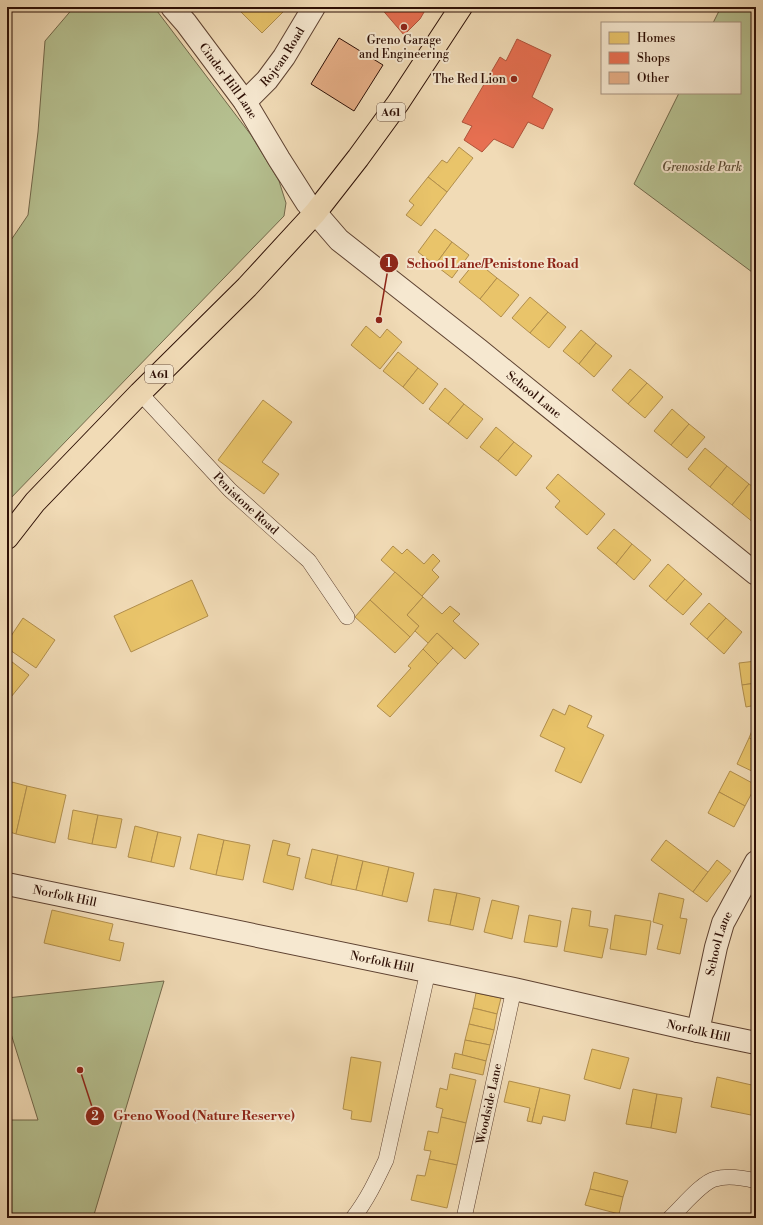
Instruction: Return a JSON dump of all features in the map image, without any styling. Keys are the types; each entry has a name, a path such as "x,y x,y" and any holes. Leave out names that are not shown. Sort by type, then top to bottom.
{"highway":[{"name":"A61","path":"7,538 36,502 140,393 247,287 315,213 398,103 461,7"}],"street":[{"name":"Cinder Hill Lane","path":"172,7 186,23 245,102 279,159 315,213"},
{"name":"Rojean Road","path":"245,102 267,80 284,57 314,7"},
{"name":"School Lane","path":"315,213 339,240 485,355 756,574"},
{"name":"School Lane","path":"698,1031 722,923 756,862"},
{"name":"Norfolk Hill","path":"7,884 514,989 756,1043"}],"lane":[{"name":"Penistone Road","path":"140,393 230,490 309,561 347,617"},
{"path":"353,1218 376,1183 386,1160 428,971"},
{"name":"Woodside Lane","path":"464,1218 514,989"},
{"path":"670,1218 703,1185 714,1179 727,1177 756,1181"}],"green space":[{"path":"74,7 154,7 251,135 279,181 286,203 284,216 7,502 7,246 28,215 38,132 45,41"},
{"name":"Grenoside Park","path":"721,7 756,7 756,275 634,184 679,94 741,94 741,22 714,22"},
{"path":"164,981 93,1218 7,1218 7,1120 38,1120 7,1021 7,998"}],"building: Homes":[{"path":"236,7 288,7 262,33"},
{"path":"459,147 473,158 447,192 428,177 442,160 447,163"},
{"path":"428,177 447,192 421,226 406,215 414,205 409,201"},
{"path":"435,229 452,242 435,265 418,252"},
{"path":"452,242 469,255 452,278 435,265"},
{"path":"476,261 497,278 480,299 459,282"},
{"path":"497,278 519,295 501,317 480,299"},
{"path":"530,297 548,312 530,333 512,318"},
{"path":"548,312 566,327 549,348 530,333"},
{"path":"366,326 380,338 387,329 402,342 380,369 351,345"},
{"path":"581,330 596,343 579,364 563,351"},
{"path":"596,343 612,356 594,377 579,364"},
{"path":"398,352 418,368 403,387 383,371"},
{"path":"418,368 438,384 423,404 403,387"},
{"path":"630,369 647,383 628,404 612,390"},
{"path":"647,383 663,397 645,418 628,404"},
{"path":"445,388 464,404 448,424 429,409"},
{"path":"263,400 292,422 262,462 279,474 264,494 218,460"},
{"path":"464,404 483,419 467,439 448,424"},
{"path":"672,409 689,424 671,445 654,431"},
{"path":"689,424 705,437 687,458 671,445"},
{"path":"496,427 514,442 498,461 480,447"},
{"path":"514,442 532,456 516,476 498,461"},
{"path":"705,448 727,466 710,487 688,469"},
{"path":"727,466 749,484 732,505 710,487"},
{"path":"558,474 605,514 587,535 555,507 560,501 546,488"},
{"path":"749,484 756,489 756,521 754,523 732,505"},
{"path":"614,529 632,544 616,564 597,548"},
{"path":"632,544 651,560 634,580 616,564"},
{"path":"393,546 402,554 407,549 424,564 433,554 440,561 432,570 439,577 422,596 381,560"},
{"path":"668,564 685,579 666,601 649,586"},
{"path":"395,572 423,597 407,615 419,626 410,637 370,600"},
{"path":"685,579 702,594 683,615 666,601"},
{"path":"192,580 208,616 131,652 114,616"},
{"path":"423,597 442,614 450,606 460,614 453,621 479,644 465,659 437,633 428,643 415,631 419,626 407,615"},
{"path":"370,600 410,637 395,653 355,617"},
{"path":"709,603 726,618 707,639 690,624"},
{"path":"23,618 55,640 36,668 7,648 7,642"},
{"path":"726,618 742,632 724,654 707,639"},
{"path":"437,633 453,648 438,664 423,649"},
{"path":"423,649 438,664 390,717 377,706 411,668 408,666"},
{"path":"7,658 29,675 11,697 7,694"},
{"path":"756,661 756,683 742,685 739,663"},
{"path":"756,683 756,705 746,707 742,685"},
{"path":"569,705 592,716 587,727 604,735 581,783 555,771 565,748 540,736 553,709 565,715"},
{"path":"756,721 756,741 749,738"},
{"path":"749,738 756,741 756,773 737,764"},
{"path":"730,771 756,785 745,806 719,792"},
{"path":"12,782 27,786 16,834 7,831 7,794 9,794"},
{"path":"27,786 66,795 55,843 16,834"},
{"path":"719,792 745,806 734,827 708,813"},
{"path":"73,810 98,815 92,844 68,839"},
{"path":"98,815 122,819 116,848 92,844"},
{"path":"135,826 158,832 151,862 128,857"},
{"path":"158,832 181,837 174,867 151,862"},
{"path":"198,834 224,840 216,875 190,869"},
{"path":"224,840 250,845 243,880 216,875"},
{"path":"273,840 290,844 287,855 300,858 293,890 263,882"},
{"path":"666,840 708,872 693,892 651,860"},
{"path":"312,849 338,855 331,885 305,878"},
{"path":"338,855 363,861 356,890 331,885"},
{"path":"717,860 731,871 707,902 693,892"},
{"path":"363,861 389,867 382,896 356,890"},
{"path":"389,867 414,873 407,902 382,896"},
{"path":"434,889 457,893 450,925 428,921"},
{"path":"457,893 480,898 473,930 450,925"},
{"path":"659,893 684,899 680,918 687,919 680,954 657,949 663,925 653,922"},
{"path":"492,900 519,906 512,939 484,932"},
{"path":"572,908 591,911 589,926 608,929 602,958 564,951"},
{"path":"52,910 113,924 109,940 124,943 120,961 44,943"},
{"path":"529,915 561,921 557,947 524,942"},
{"path":"615,915 651,921 646,955 610,949"},
{"path":"476,993 501,998 497,1014 473,1008"},
{"path":"473,1008 497,1014 494,1030 469,1024"},
{"path":"469,1024 494,1030 490,1045 465,1040"},
{"path":"465,1040 490,1045 486,1061 462,1055"},
{"path":"592,1049 629,1058 620,1089 584,1079"},
{"path":"455,1053 486,1061 483,1075 452,1068"},
{"path":"351,1057 381,1062 371,1122 351,1119 352,1111 343,1109"},
{"path":"450,1074 476,1080 466,1123 441,1117 443,1109 436,1107 440,1088 447,1090"},
{"path":"717,1077 756,1086 756,1116 711,1107"},
{"path":"509,1081 540,1088 532,1122 527,1121 530,1108 504,1102"},
{"path":"540,1088 570,1095 565,1121 543,1116 541,1124 532,1122"},
{"path":"633,1089 657,1094 651,1128 626,1124"},
{"path":"657,1094 682,1098 676,1133 651,1128"},
{"path":"441,1117 466,1123 457,1165 429,1159 431,1151 424,1150 428,1131 438,1133"},
{"path":"429,1159 457,1165 447,1208 411,1200 417,1175 425,1176"},
{"path":"594,1172 628,1181 623,1197 590,1189"},
{"path":"590,1189 623,1197 619,1214 585,1205"}],"building: Shops":[{"name":"Greno Garage and Engineering","path":"380,7 427,7 420,19 404,35"},
{"name":"The Red Lion","path":"517,39 551,55 532,97 553,109 543,129 528,122 513,148 494,139 482,152 464,140 472,126 462,122 500,57 506,61"}],"building: Other":[{"path":"339,38 383,65 354,111 311,84"}],"place":[{"name":"Greno Garage and Engineering","path":"404,27"},
{"name":"The Red Lion","path":"514,79"},
{"name":"School Lane/Penistone Road","path":"379,320"},
{"name":"Greno Wood (Nature Reserve)","path":"80,1070"}]}
